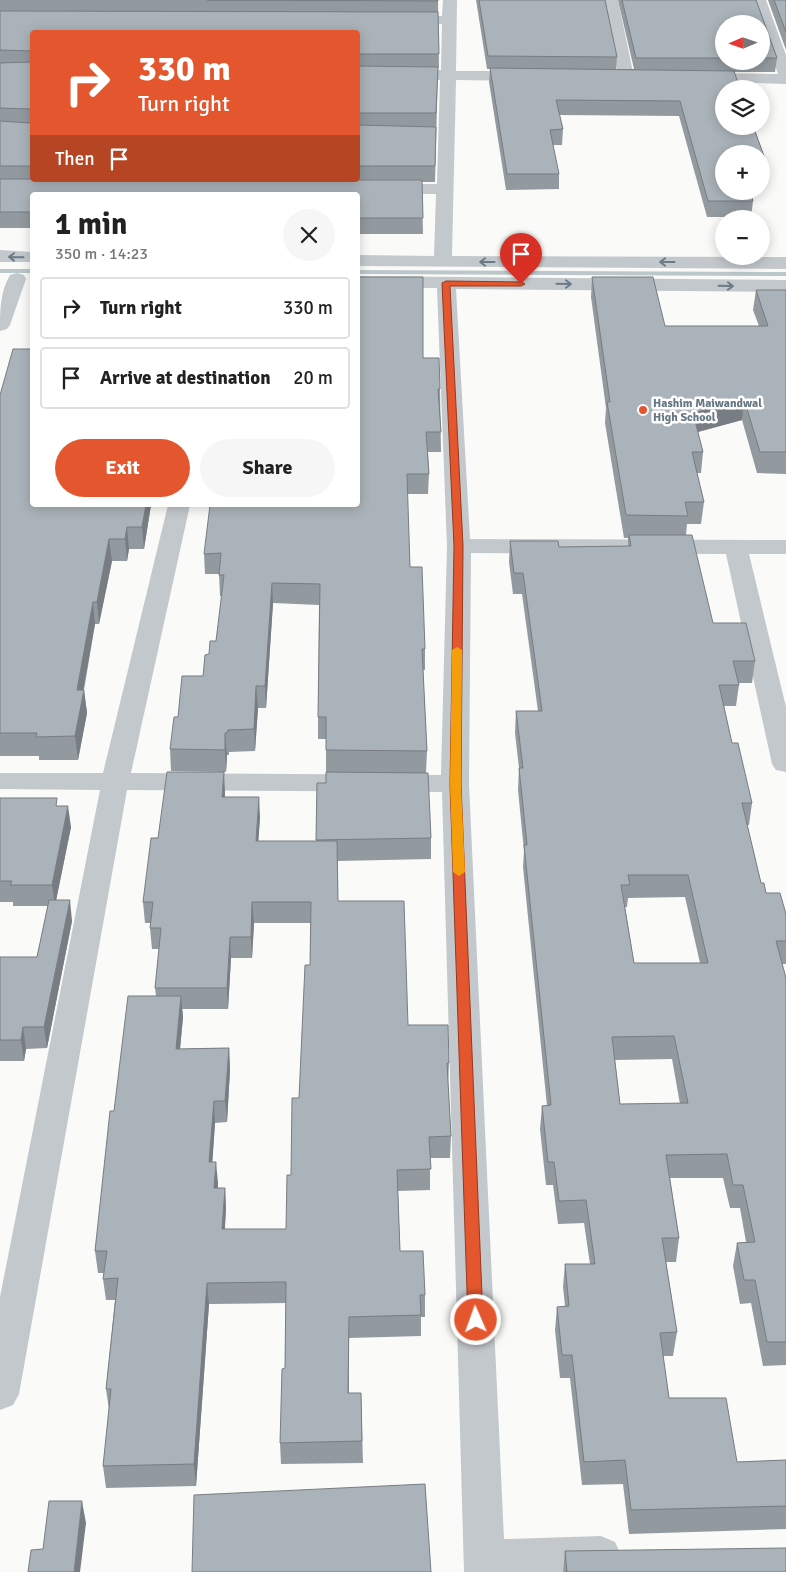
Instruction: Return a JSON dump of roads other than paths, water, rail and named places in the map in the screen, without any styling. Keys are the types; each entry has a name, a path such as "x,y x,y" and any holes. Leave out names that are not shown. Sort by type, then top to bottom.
{"street":[{"path":"450,0 444,272 458,546 455,784 485,1565 640,1554"},
{"path":"606,77 631,77 611,0"},
{"path":"686,78 786,77 759,0"},
{"path":"390,20 450,20"},
{"path":"360,74 537,76"},
{"path":"427,135 446,135"},
{"path":"366,189 445,189"},
{"path":"0,256 30,257"},
{"path":"360,260 444,272 786,286"},
{"path":"360,282 444,272 786,263"},
{"path":"0,325 16,279"},
{"path":"0,1394 114,782 179,507"},
{"path":"458,546 786,547"},
{"path":"736,547 786,764"},
{"path":"0,781 455,784"}],"waterway":[{"path":"0,271 30,271"},
{"path":"360,272 786,274"}],"place":[{"name":"Hashim Maiwandwal High School","path":"643,410"}]}
